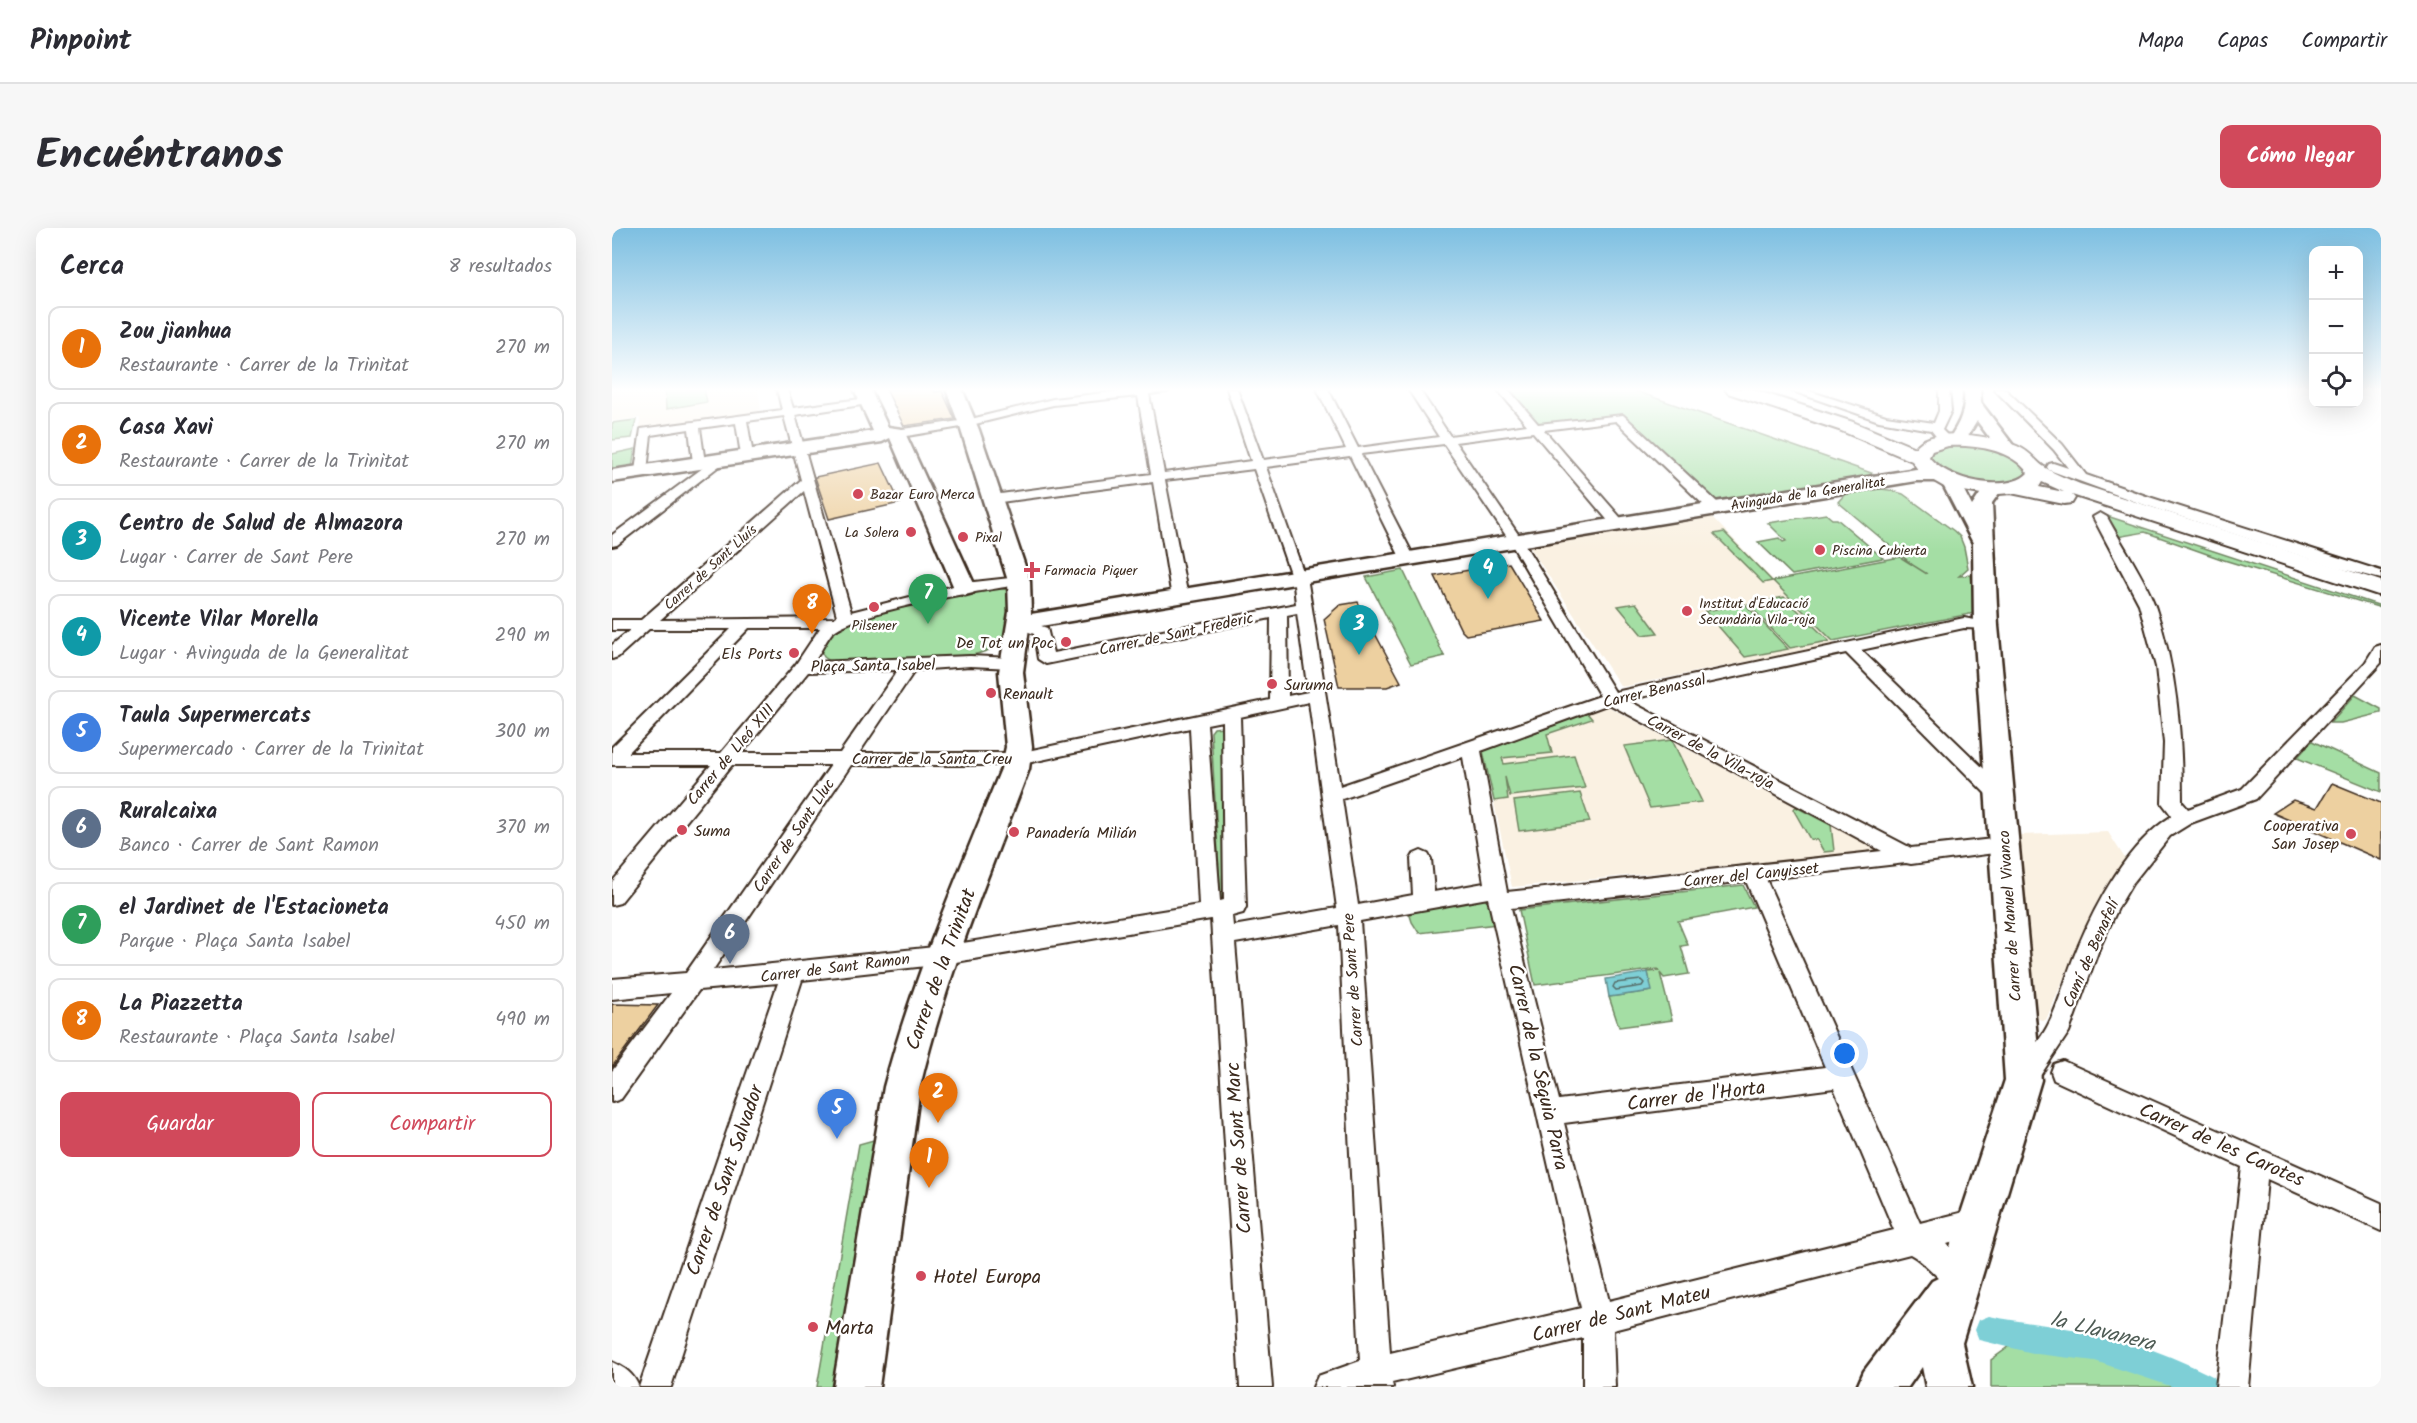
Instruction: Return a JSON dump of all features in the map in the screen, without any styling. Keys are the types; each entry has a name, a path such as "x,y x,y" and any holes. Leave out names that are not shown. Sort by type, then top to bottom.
{"main road":[{"path":"1879,443 1932,470 2004,489 2060,497 2375,589"},
{"path":"1932,470 1925,447 1933,443"},
{"path":"1985,443 2007,449 2040,465 2073,488 2375,589"},
{"path":"2004,489 2032,482 2040,465"}],"street":[{"path":"641,471 644,443"},
{"path":"697,443 699,463"},
{"path":"745,443 747,455"},
{"path":"798,443 841,620"},
{"path":"613,476 826,443"},
{"path":"892,443 954,585"},
{"name":"Carrer de la Trinitat","path":"856,1387 902,1087 911,1047 1018,759 1013,657 1020,621 1019,581 975,443"},
{"path":"1152,443 1179,594"},
{"name":"Carrer de Sant Pere","path":"1252,443 1299,575 1349,917 1376,1380"},
{"path":"1349,443 1408,557"},
{"path":"993,499 1423,443"},
{"path":"1449,443 1514,539 1610,698"},
{"path":"1548,443 1616,522"},
{"path":"1647,443 1713,507"},
{"path":"2003,443 2007,449"},
{"path":"2054,443 2076,471"},
{"path":"2040,465 2057,458 2060,450"},
{"path":"612,542 719,460"},
{"path":"2040,465 2076,471 2343,565 2375,589"},
{"path":"2040,465 2076,471"},
{"name":"Avinguda de la Generalitat","path":"1020,621 1713,507 1912,471 1932,470"},
{"name":"Carrer de Manuel Vivanco","path":"1932,470 1983,546"},
{"name":"Carrer de Sant Lluís","path":"612,654 808,480"},
{"name":"Carrer de Manuel Vivanco","path":"1960,1278 1980,1222 2023,1080 2002,845 1986,626 1983,546 1982,503 2004,489"},
{"path":"2100,517 2147,604 2164,667 2173,743 2172,803 2184,819"},
{"path":"612,625 744,625 841,620 954,585 1019,581"},
{"name":"Carrer de Sant Frederic","path":"1020,621 1041,631 1046,659 1305,607"},
{"path":"1279,612 1279,703"},
{"name":"Plaça Santa Isabel","path":"802,667 826,630 841,620"},
{"name":"Carrer Benassal","path":"1332,795 1610,698 1964,623 1986,626"},
{"path":"612,758 744,625"},
{"path":"1850,648 2000,796"},
{"name":"Camí de Benafelí","path":"2023,1080 2057,1032 2088,949 2109,904 2125,878 2163,831 2184,819 2249,794 2371,666 2381,650"},
{"name":"Plaça Santa Isabel","path":"802,667 910,665 1013,657"},
{"name":"Carrer de Sant Lluc","path":"612,1091 692,982 910,665"},
{"name":"Carrer de Lleó XIII","path":"612,897 802,667"},
{"name":"Carrer de la Santa Creu","path":"612,758 1018,759 1318,695"},
{"name":"Carrer de la Vila-roja","path":"1610,698 1911,857"},
{"name":"Carrer de Sant Marc","path":"1232,713 1222,938 1256,1387"},
{"name":"Carrer de Sant Marc","path":"1198,720 1222,909"},
{"name":"Carrer de la Sèquia Parra","path":"1471,748 1500,901 1598,1319 1599,1387"},
{"name":"Carrer del Canyisset","path":"1222,938 1425,902 1500,901 1911,857 2002,845"},
{"path":"1421,859 1425,902"},
{"path":"1753,873 1913,1240 1934,1251 1960,1278"},
{"name":"Carrer de Sant Ramon","path":"612,989 944,955 1222,909"},
{"name":"Carrer de Sant Salvador","path":"655,1387 793,972"},
{"path":"2017,1020 2044,1028 2064,1010"},
{"name":"Carrer de les Carotes","path":"2063,1072 2381,1217"},
{"name":"Carrer de l'Horta","path":"1549,1113 1843,1076"},
{"path":"2232,1387 2256,1159"},
{"name":"Carrer de Sant Mateu","path":"1329,1387 1376,1380 1598,1319 1980,1222"},
{"path":"1880,1387 1960,1278"},
{"path":"1949,1387 1940,1343 1960,1278"},
{"path":"612,1378 623,1387"}],"shaded area":[{"name":"Institut d'Educació Secundària Vila-roja","path":"1710,515 1835,644 1621,687 1529,546"},
{"path":"1607,706 1880,851 1512,887 1483,751"},
{"path":"2108,832 2126,860 2106,886 2094,907 2046,1020 2038,1019 2033,974 2025,969 2025,932 2028,929 2020,835"}],"green space":[{"path":"1654,443 1785,443 1877,475 1716,502"},
{"path":"1963,443 2002,450 2028,468 2026,475 2011,483 1989,485 1969,483 1929,462 1929,454 1936,448"},
{"path":"635,449 632,468 612,470 612,454"},
{"path":"1873,488 1903,494 1960,537 1968,568 1959,576 1971,575 1975,613 1833,641 1773,581 1900,557 1913,565 1838,502 1845,494"},
{"name":"Piscina Cubierta","path":"1826,514 1832,519 1837,519 1883,558 1792,575 1758,542 1779,538 1783,542 1786,541 1768,523"},
{"path":"2104,515 2381,606 2381,608 2224,560 2145,532 2117,537"},
{"path":"1724,532 1772,581 1763,583 1714,534"},
{"path":"1403,570 1445,656 1411,664 1366,577"},
{"path":"995,587 1008,590 1013,595 1006,642 988,651 945,660 922,662 833,663 824,657 821,651 829,635 852,620 968,590"},
{"path":"1784,597 1829,641 1790,648 1748,604"},
{"path":"1636,603 1658,633 1642,635 1618,606"},
{"path":"1745,604 1788,649 1745,657 1705,611"},
{"path":"2355,695 2381,709 2381,713 2341,723 2330,723"},
{"path":"1587,713 1592,719 1547,734 1552,753 1502,758 1504,764 1574,755 1585,788 1510,796 1505,777 1508,799 1494,801 1483,751"},
{"path":"1222,727 1227,900 1221,903 1211,732 1214,728"},
{"path":"1672,740 1702,802 1650,808 1624,746"},
{"path":"2312,741 2381,773 2381,792 2297,758"},
{"path":"1580,793 1590,822 1519,831 1514,801"},
{"path":"1796,807 1831,825 1834,851 1824,852 1817,840 1810,839 1793,809"},
{"path":"1743,885 1754,907 1678,921 1688,945 1681,946 1689,974 1664,978 1660,973 1672,1020 1619,1027 1609,997 1651,991 1648,972 1659,971 1658,969 1535,985 1519,910"},
{"path":"1483,897 1495,911 1497,924 1419,933 1408,909"},
{"path":"877,1139 838,1387 817,1387 859,1144"},
{"path":"2017,1341 2051,1353 2085,1351 2098,1354 2190,1387 1991,1387 1991,1360"}],"water":[{"path":"1648,972 1652,991 1609,997 1606,979"}],"building":[{"name":"Bazar Euro Merca","path":"881,463 900,503 829,519 815,477"},
{"path":"1509,563 1544,621 1466,635 1461,630 1435,576"},
{"path":"1358,602 1401,682 1387,687 1339,687 1324,619 1340,605"},
{"name":"Cooperativa San Josep","path":"2332,783 2381,803 2381,860 2273,813 2293,800 2317,808"},
{"path":"612,1004 658,1005 612,1067"}],"waterway":[{"name":"la Llavanera","path":"1989,1330 2037,1340 2095,1347 2174,1372 2204,1387"}],"place":[{"name":"Bazar Euro Merca","path":"858,494"},
{"name":"La Solera","path":"911,532"},
{"name":"Pixal","path":"963,537"},
{"name":"Piscina Cubierta","path":"1820,550"},
{"name":"Farmacia Piquer","path":"1032,570"},
{"name":"Vicente Vilar Morella","path":"1488,599"},
{"name":"Pilsener","path":"874,607"},
{"name":"Institut d'Educació Secundària Vila-roja","path":"1687,611"},
{"name":"el Jardinet de l'Estacioneta","path":"928,624"},
{"name":"La Piazzetta","path":"812,634"},
{"name":"De Tot un Poc","path":"1066,642"},
{"name":"Els Ports","path":"794,653"},
{"name":"Centro de Salud de Almazora","path":"1359,655"},
{"name":"Suruma","path":"1272,684"},
{"name":"Renault","path":"991,693"},
{"name":"Suma","path":"682,830"},
{"name":"Panadería Milián","path":"1014,832"},
{"name":"Cooperativa San Josep","path":"2351,834"},
{"name":"Ruralcaixa","path":"730,964"},
{"name":"Casa Xavi","path":"938,1123"},
{"name":"Taula Supermercats","path":"837,1139"},
{"name":"Zou jianhua","path":"929,1188"},
{"name":"Hotel Europa","path":"921,1276"},
{"name":"Marta","path":"813,1327"}]}
